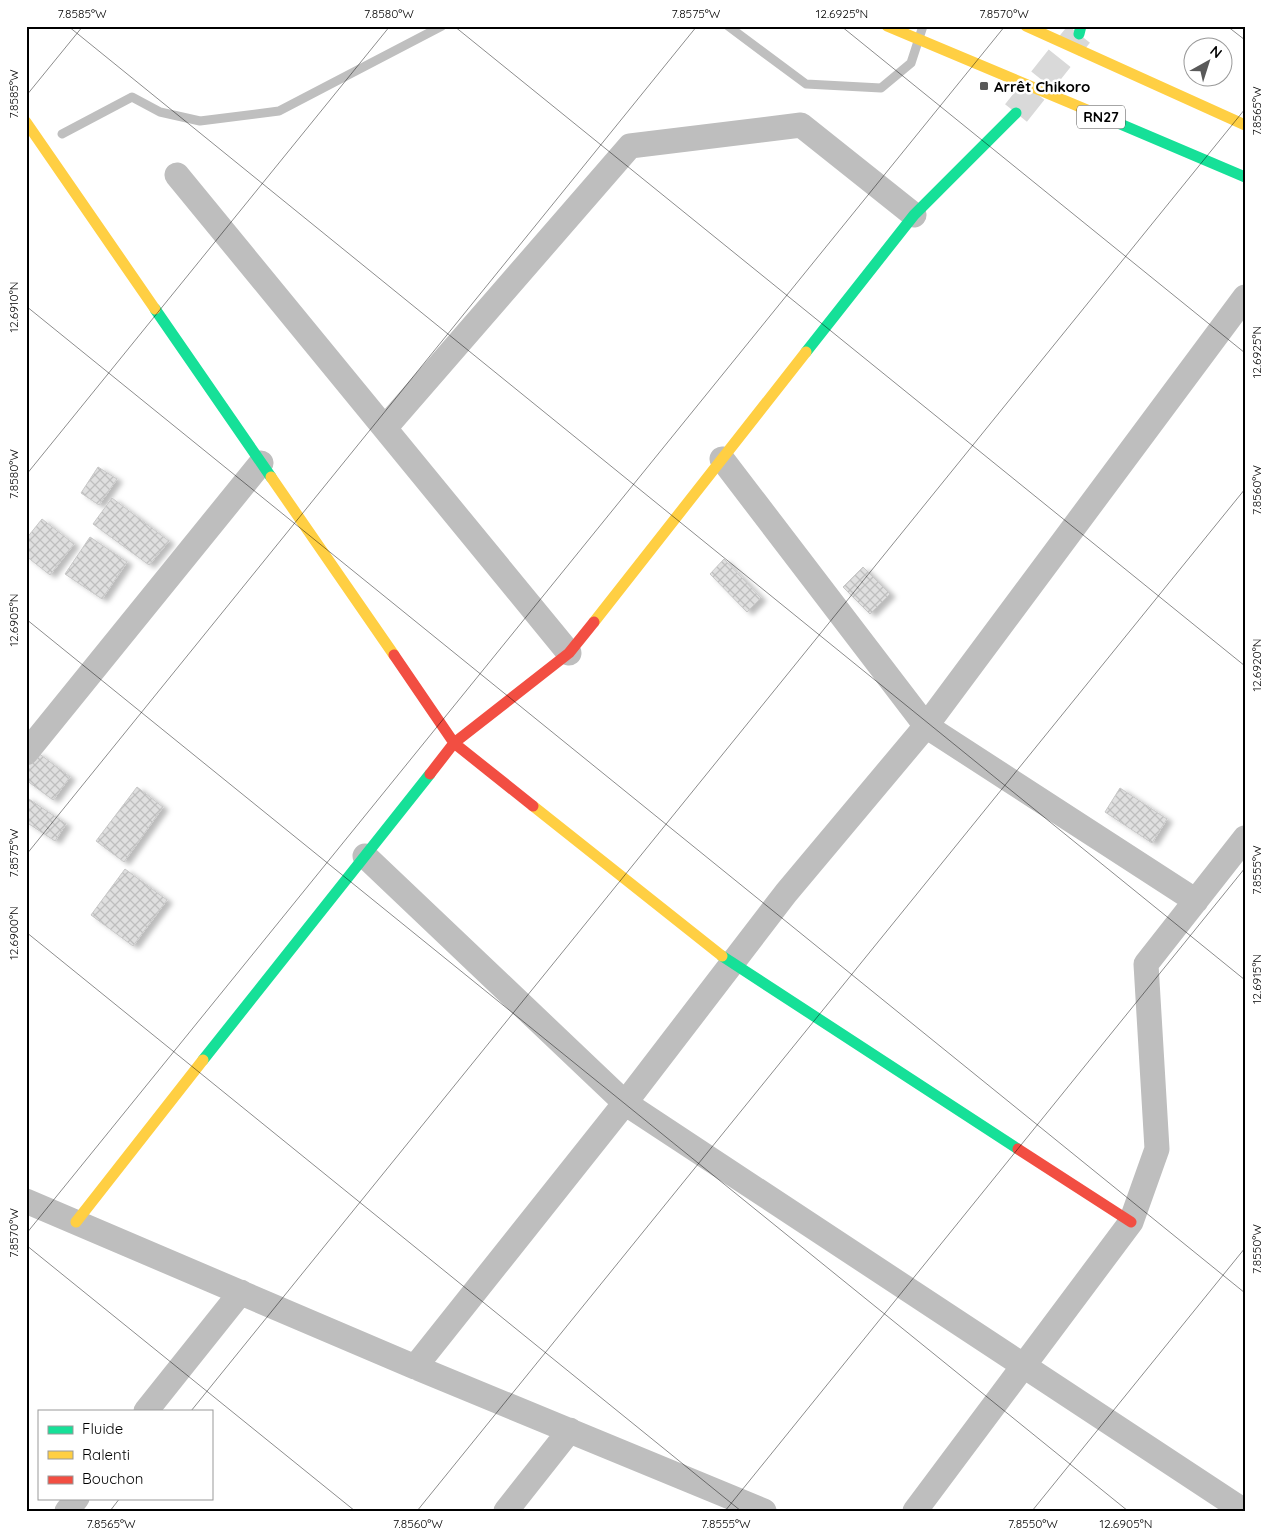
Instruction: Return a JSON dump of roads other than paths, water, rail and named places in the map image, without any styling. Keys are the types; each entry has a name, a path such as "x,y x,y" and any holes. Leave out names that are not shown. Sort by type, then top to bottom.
{"street":[{"name":"RN27","path":"888,26 1245,177"},
{"path":"1026,26 1245,125"},
{"path":"76,1222 454,743 569,652 914,216 1016,113"},
{"path":"26,122 454,743 732,964 1131,1222"},
{"path":"385,428 630,146 801,125 914,216"},
{"path":"176,175 569,652"},
{"path":"415,1367 625,1103 786,893 926,726 1245,297"},
{"path":"722,459 926,726 1196,901"},
{"path":"26,752 261,463"},
{"path":"915,1511 1131,1222 1158,1149 1146,964 1245,838"},
{"path":"365,856 625,1103 1244,1511"},
{"path":"26,1201 415,1367 764,1511"},
{"path":"147,1410 241,1292"},
{"path":"506,1511 570,1430"},
{"path":"67,1511 75,1500"}],"waterway":[{"path":"62,134 132,97 160,112 200,121 279,111 442,26"},
{"path":"728,26 806,84 881,88 911,63 923,26"}],"tunnel":[{"path":"1016,113 1079,34"}],"place":[{"name":"Arrêt Chikoro","path":"984,86"}]}
